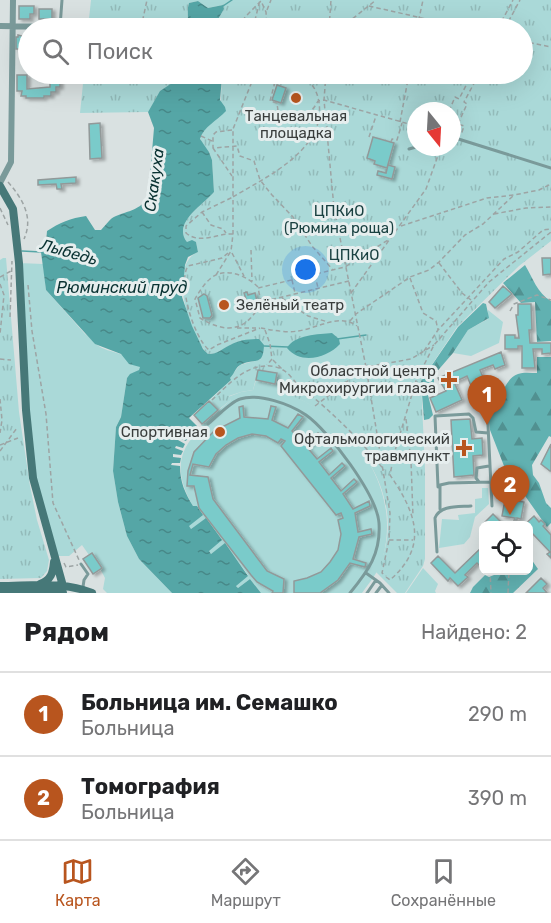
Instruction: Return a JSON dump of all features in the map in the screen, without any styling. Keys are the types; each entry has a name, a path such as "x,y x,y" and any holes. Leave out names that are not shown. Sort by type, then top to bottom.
{"street":[{"path":"13,0 11,162 0,185 13,209 23,375 33,478 58,556 61,590"},
{"path":"0,26 18,27"},
{"path":"37,586 48,581 58,556"},
{"path":"0,586 37,586 61,590"},
{"path":"0,592 82,589 92,593"}],"lane":[{"path":"61,18 62,0"},
{"path":"461,139 551,168"},
{"path":"208,424 239,399 265,399 291,406 308,416 344,456 374,501 379,522 379,537 374,560 350,593"},
{"path":"487,405 492,506"},
{"path":"436,552 435,518 440,509 435,416 469,414 473,418 476,432 488,433"},
{"path":"480,482 477,480 476,469 489,466"},
{"path":"438,488 448,483 490,482"},
{"path":"440,509 471,506"},
{"path":"81,564 88,574 82,589"},
{"path":"366,573 389,593"},
{"path":"367,593 376,580"},
{"path":"376,593 382,585"}],"path":[{"path":"143,18 147,0"},
{"path":"266,12 271,0"},
{"path":"330,18 331,0"},
{"path":"354,18 376,0"},
{"path":"419,17 423,0"},
{"path":"503,18 513,0"},
{"path":"509,18 520,0"},
{"path":"260,1 266,18"},
{"path":"245,18 260,1"},
{"path":"256,18 260,1"},
{"path":"369,6 423,18"},
{"path":"510,6 515,9"},
{"path":"533,43 551,47"},
{"path":"251,84 233,129 231,251 216,275 209,280 195,299 200,318 223,328 264,328 297,332 328,322 350,321 359,326"},
{"path":"274,84 270,101 277,103 278,111 289,118 305,117 313,111 316,101"},
{"path":"233,234 200,239 186,234 186,226 202,212 233,197 287,163 303,147 315,132 318,121 316,92 313,84"},
{"path":"325,84 324,100 334,208 359,326 386,476 390,513 389,540 382,573 390,580 403,568 411,556 414,540 411,461 406,416"},
{"path":"391,142 392,139 397,140 407,84"},
{"path":"459,99 467,84"},
{"path":"464,102 474,84"},
{"path":"453,102 455,97 467,104 461,117"},
{"path":"316,101 324,100 407,124"},
{"path":"369,137 376,115"},
{"path":"233,129 216,132 213,135 213,148 233,176"},
{"path":"201,136 213,141"},
{"path":"213,148 237,146 240,156 254,161 260,180 293,217 312,246 333,270"},
{"path":"351,293 426,189 438,156"},
{"path":"400,227 487,198 538,190 551,184"},
{"path":"350,321 356,314 410,277 429,270 465,235 483,224 514,195"},
{"path":"493,214 526,208 551,207"},
{"path":"0,208 9,226"},
{"path":"202,212 211,225 223,229 227,234"},
{"path":"424,351 438,330 504,259 518,252 543,230 551,230"},
{"path":"413,523 404,496 390,475 417,381 434,345 472,301 489,282 551,230"},
{"path":"258,288 345,267 388,240"},
{"path":"251,250 252,282"},
{"path":"231,251 244,276"},
{"path":"231,251 222,258 188,266 185,269 185,291 197,333 203,345 209,350 260,328"},
{"path":"10,317 11,270 15,253"},
{"path":"439,262 472,301"},
{"path":"0,277 11,270"},
{"path":"216,275 232,273 244,276 258,288 261,302"},
{"path":"315,275 318,288"},
{"path":"410,277 423,313 436,321 438,330"},
{"path":"292,280 295,294"},
{"path":"27,281 32,331 46,414 54,503 81,564 66,567 58,556"},
{"path":"236,328 246,323 261,302 349,281"},
{"path":"0,284 4,295 0,334"},
{"path":"510,310 514,304 537,295 551,300"},
{"path":"281,297 308,316 328,322"},
{"path":"264,328 272,359 369,450 385,471"},
{"path":"315,406 366,366 411,358 434,345"},
{"path":"0,359 11,360"},
{"path":"266,365 272,359"},
{"path":"212,400 249,369 266,365 283,369"},
{"path":"0,399 2,420 0,433"},
{"path":"0,451 17,428"},
{"path":"0,445 18,438"},
{"path":"386,476 390,475"},
{"path":"389,540 414,540"},
{"path":"490,575 491,593"},
{"path":"508,593 509,575"}],"green space":[{"name":"ЦПКиО","path":"91,0 551,0 551,241 519,266 457,327 421,381 425,469 425,559 423,566 405,593 397,593 376,572 386,543 387,515 381,487 368,460 350,437 327,416 302,400 275,390 276,373 258,370 253,390 229,396 231,400 218,410 209,401 231,380 229,378 240,365 261,359 232,344 217,353 208,354 201,345 188,317 184,301 184,271 189,259 198,252 196,242 187,242 183,235 183,228 191,215 214,192 212,160 200,140 207,126 220,117 222,84 533,84 533,18 219,18 224,9 223,5 208,8 198,1 189,3 188,18 89,18"},
{"path":"83,84 171,84 160,92 148,112 80,113"},
{"path":"6,258 19,412 30,486 49,560 47,571 41,578 0,579 0,260"},
{"path":"19,263 43,264 46,290 85,334 99,346 123,355 141,367 127,378 121,417 116,427 113,471 127,536 139,559 172,593 107,593 103,589 105,578 92,553 89,555 82,545 69,556 58,556 33,478"},
{"path":"525,265 539,290 551,301 551,341 537,342 535,302 521,303 503,283"},
{"path":"483,303 486,304 489,318 468,330 453,353 434,375 434,383 427,391 433,415 424,420 421,381 458,327"},
{"path":"488,310 503,322 499,343 471,356 453,353 468,330 488,319"},
{"path":"537,357 551,357 551,437 549,436 532,465 533,475 539,483 546,503 551,508 551,523 547,527 504,466 490,430 488,415 513,376 522,373 537,373"},
{"path":"256,380 277,384 276,390 302,400 325,414 346,432 363,453 376,477 385,502 387,529 382,562 362,593 261,593 250,579 238,588 236,585 248,575 225,544 211,554 205,519 191,529 188,526 197,506 193,506 187,495 181,475 183,455 187,445 203,427 201,425 231,400 228,397 253,390"},
{"path":"482,488 488,488 489,504 475,517 470,537 464,544 439,548 442,519 459,520 458,515 475,513 475,499 482,498"},
{"path":"533,562 538,569 533,574"},
{"path":"423,568 438,584 436,593 406,593"},
{"path":"485,575 489,577 532,575 513,593 470,593"}],"water":[{"path":"198,1 208,8 223,5 224,9 219,18 188,18 189,3"},
{"name":"Рюминский пруд","path":"170,84 221,84 220,100 226,111 208,127 200,139 212,160 214,192 191,215 183,228 183,235 187,242 192,240 196,242 198,252 188,257 185,265 182,297 192,326 203,349 208,354 244,340 259,339 264,345 261,359 238,367 230,378 231,380 189,418 197,426 190,435 183,430 182,432 188,437 186,441 179,438 178,440 185,444 183,448 176,446 175,448 183,451 181,455 173,454 173,457 181,458 180,463 171,465 180,466 185,492 193,506 197,506 203,515 189,526 191,529 206,518 222,540 209,551 211,554 225,543 248,576 236,586 238,588 250,579 261,593 172,593 139,559 127,536 113,471 116,427 121,417 127,378 140,367 129,364 121,354 95,344 46,290 41,252 46,243 47,231 65,221 86,216 95,230 101,230 114,217 137,208 148,199 154,128 148,112 160,91"},
{"path":"332,333 339,339 340,344 321,356 299,357 287,348 295,340 301,338"}],"building":[{"path":"19,6 34,6 34,14 30,14 30,18 19,18"},
{"path":"39,9 52,9 52,18 39,18"},
{"path":"16,37 18,37 18,49 16,49"},
{"path":"17,75 18,84 27,84 27,89 60,84 60,87 56,87 56,92 51,92 51,96 44,96 44,98 26,98 26,96 21,96 22,91 17,91"},
{"path":"277,85 286,88 281,103 272,100"},
{"path":"100,123 102,158 90,159 89,124"},
{"path":"373,137 394,143 387,168 374,164 375,161 367,158"},
{"path":"388,165 395,167 392,179 377,175 378,171 386,173"},
{"path":"76,177 76,183 61,184 62,189 57,189 56,184 38,185 38,180"},
{"path":"542,258 551,258 551,274 543,275"},
{"path":"503,286 512,294 495,308 489,302"},
{"path":"247,292 248,295 255,293 257,301 250,301 251,304 248,305 244,293"},
{"path":"204,294 207,296 212,315 210,318 203,318 198,298"},
{"path":"518,304 531,304 530,343 551,343 551,353 542,354 542,349 533,349 535,368 522,368 522,346 518,346 518,349 505,349 505,335 515,335 515,338 519,338 516,315 518,315"},
{"name":"Областной центр Микрохирургии глаза","path":"501,352 505,365 495,369 493,365 480,370 487,387 474,393 467,376 454,382 462,400 436,412 430,398 446,391 438,378"},
{"path":"258,370 277,373 275,384 256,380"},
{"path":"209,401 218,410 202,424 194,415"},
{"path":"243,406 244,417 268,419 271,406 276,407 272,420 288,428 298,414 303,417 292,431 304,444 318,433 321,436 307,447 317,459 331,448 333,451 319,462 329,475 342,463 345,466 331,478 341,491 354,479 357,482 343,494 353,509 369,501 370,506 355,513 358,532 371,529 372,534 359,537 353,559 366,563 365,567 350,563 338,580 320,593 294,593 294,581 321,572 330,562 338,550 341,534 338,520 343,518 341,513 336,515 281,446 285,441 281,439 278,443 266,436 252,434 238,438 216,454 209,467 193,464 190,475 208,477 213,499 267,571 284,579 283,593 272,593 273,591 257,582 199,508 194,486 187,486 188,471 194,452 214,431 240,418 239,407"},
{"path":"470,419 472,439 482,438 483,455 473,456 474,475 454,477 451,420"},
{"path":"551,444 551,471 550,471 541,464"},
{"path":"510,496 518,497 518,501 524,502 521,519 514,520 515,518 502,516 504,505 508,505"},
{"path":"493,514 500,521 486,521"},
{"path":"534,516 539,522 541,520 545,524 543,526 551,535 551,558 547,554 550,552 533,534 533,521 528,521"},
{"path":"479,550 479,565 477,563 465,575 468,577 458,586 450,578 448,581 431,563 438,556 455,573"},
{"path":"92,553 102,568 93,574 83,559"},
{"path":"541,578 547,584 543,588 547,593 526,593"}],"waterway":[{"name":"Скакуха","path":"223,6 232,0"},
{"name":"Лыбедь","path":"22,251 41,252"},
{"path":"337,339 366,335"},
{"path":"264,346 288,347"}],"place":[{"name":"Танцевальная площадка","path":"296,98"},
{"name":"Зелёный театр","path":"224,305"},
{"name":"Областной центр Микрохирургии глаза","path":"449,380"},
{"name":"Больница им. Семашко","path":"487,425"},
{"name":"Спортивная","path":"220,432"},
{"name":"Офтальмологический травмпункт","path":"464,448"},
{"name":"Томография","path":"510,515"}],"park label":[{"name":"ЦПКиО (Рюмина роща)","path":"339,220"}]}
